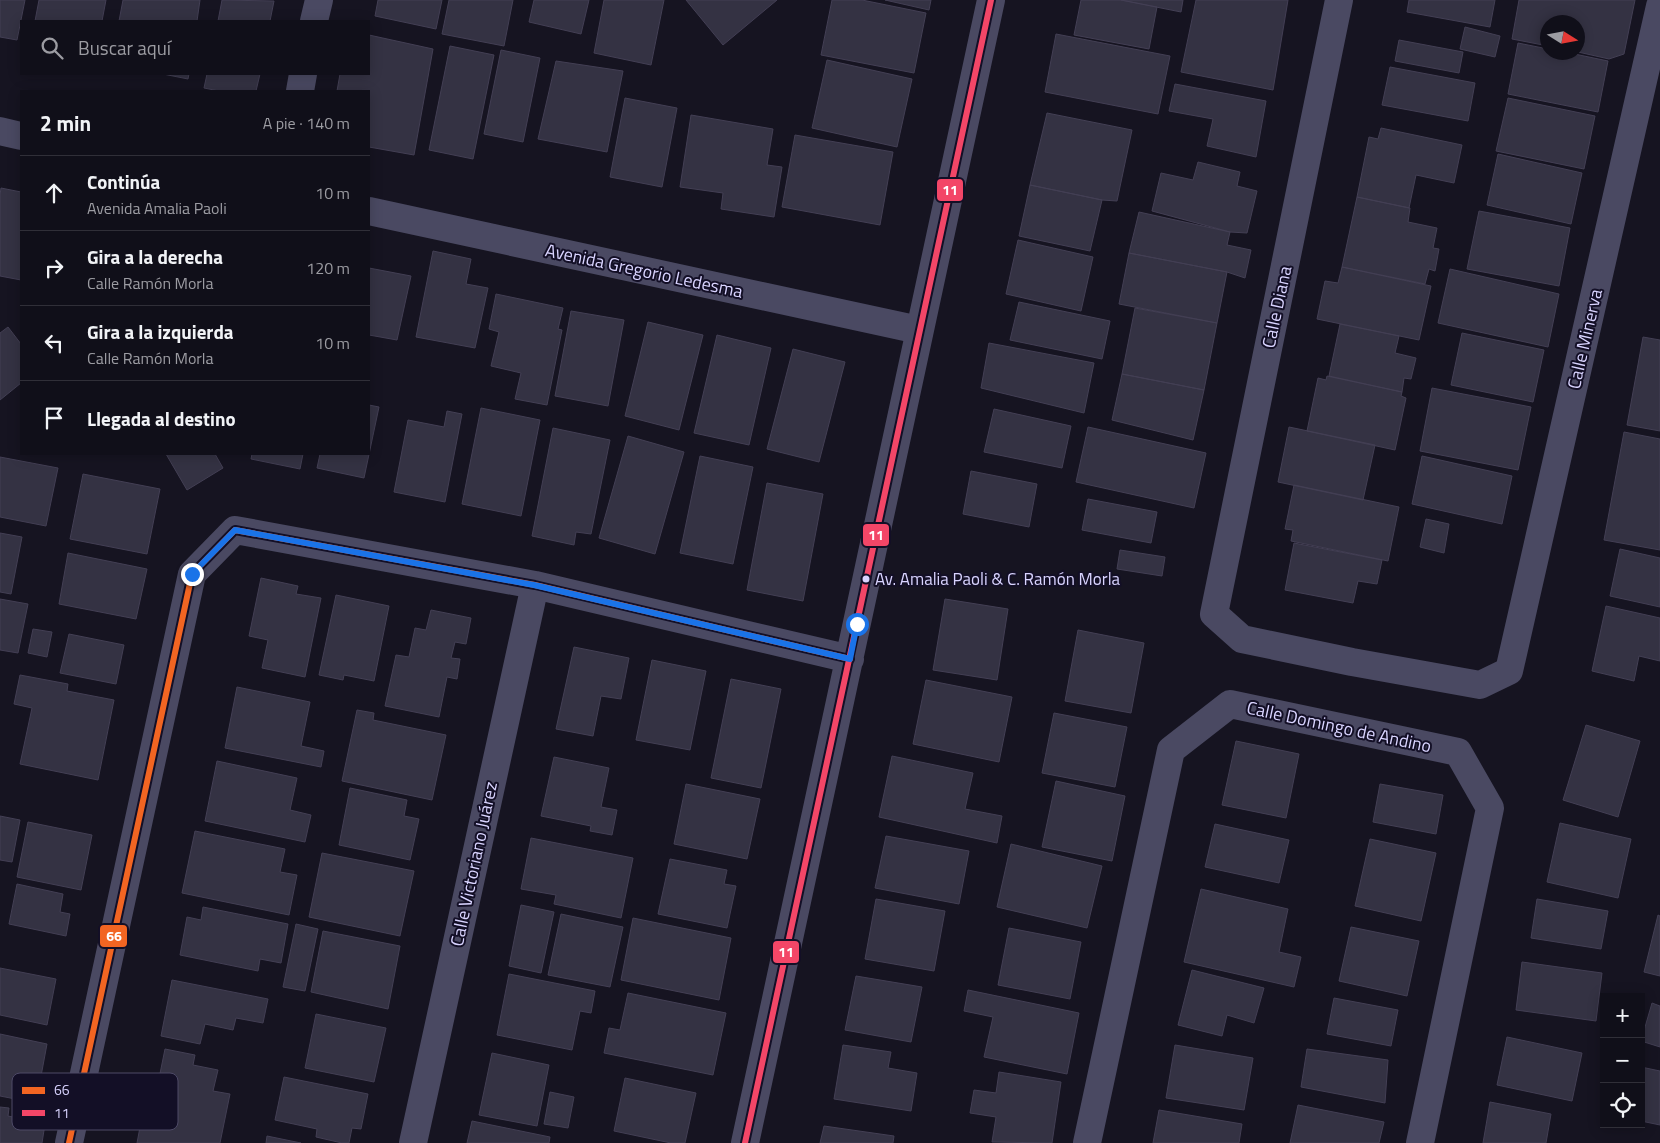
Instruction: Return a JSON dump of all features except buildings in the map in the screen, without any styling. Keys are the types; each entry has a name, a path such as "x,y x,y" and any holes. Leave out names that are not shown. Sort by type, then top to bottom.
{"street":[{"path":"314,20 319,0"},
{"path":"745,1143 991,0"},
{"name":"Calle Diana","path":"1339,0 1214,614 1242,638 1352,662 1480,686 1509,671"},
{"name":"Calle Minerva","path":"1509,671 1660,6"},
{"path":"300,90 303,75"},
{"path":"0,131 20,136"},
{"name":"Avenida Gregorio Ledesma","path":"370,212 919,330"},
{"path":"84,1073 192,574 235,530 534,585 850,659"},
{"name":"Calle Victoriano Juárez","path":"413,1143 534,585"},
{"name":"Calle Domingo de Andino","path":"1087,1143 1172,750 1230,704 1458,752 1490,808 1420,1143"},
{"path":"69,1143 72,1130"}],"transit line":[{"name":"11","path":"745,1143 991,0"},
{"name":"66","path":"84,1073 192,574 235,530 535,585 850,659"},
{"name":"66","path":"69,1143 72,1130"}],"place":[{"name":"Av. Amalia Paoli & C. Ramón Morla","path":"866,579"}],"route":[{"path":"192,574 235,530 534,585 850,659 857,624"}]}
